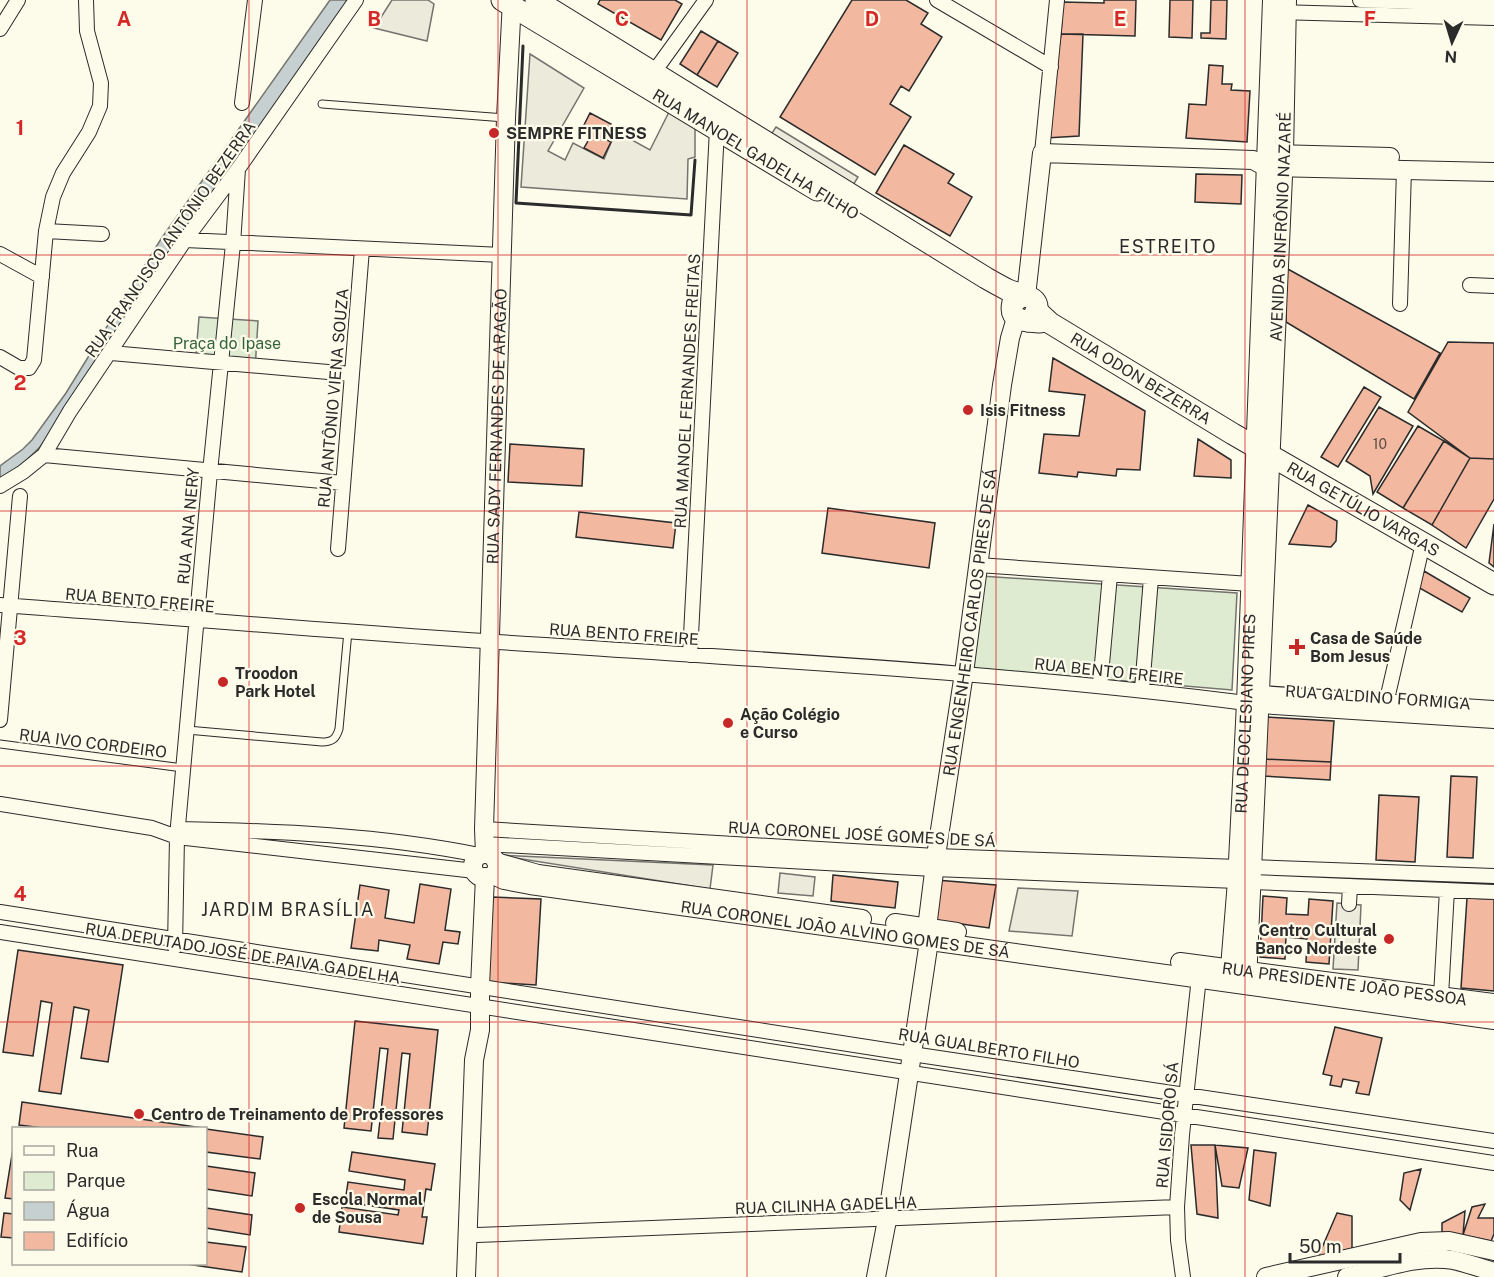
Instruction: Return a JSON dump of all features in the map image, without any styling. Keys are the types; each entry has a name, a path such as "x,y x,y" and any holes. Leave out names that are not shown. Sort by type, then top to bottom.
{"main road":[{"name":"RUA MANOEL GADELHA FILHO","path":"536,0 986,278 1027,310"},
{"name":"RUA MANOEL GADELHA FILHO","path":"508,2 988,294 1027,310"},
{"name":"RUA ODON BEZERRA","path":"1027,310 1233,434"},
{"name":"RUA GETÚLIO VARGAS","path":"1233,434 1494,584"}],"street":[{"path":"0,29 18,0"},
{"path":"0,357 24,369 29,368 34,360 46,231 57,185 89,132 100,106 101,83 87,31 86,0"},
{"path":"242,103 255,0"},
{"name":"RUA FRANCISCO ANTÔNIO BEZERRA","path":"0,486 23,472 44,455 70,411 185,240 238,169 356,0"},
{"path":"654,72 706,0"},
{"path":"937,0 1051,66"},
{"path":"1057,0 1042,153 1465,165 1494,172"},
{"path":"1359,0 1421,6 1494,18"},
{"name":"RUA SADY FERNANDES DE ARAGÃO","path":"480,1006 508,2"},
{"path":"1279,6 1494,5"},
{"name":"AVENIDA SINFRÔNIO NAZARÉ","path":"1263,450 1271,160 1279,6"},
{"name":"RUA MANOEL FERNANDES FREITAS","path":"690,655 717,129"},
{"name":"RUA ENGENHEIRO CARLOS PIRES DE SÁ","path":"876,1277 932,935 935,862 964,673 1007,351 1027,310 1042,153"},
{"path":"1271,160 1404,169 1465,165 1494,160"},
{"name":"RUA ANA NERY","path":"173,958 176,939 178,833 183,768 233,244 238,169"},
{"path":"1400,304 1404,169"},
{"path":"46,231 102,234"},
{"path":"185,240 502,255"},
{"name":"RUA ANTÔNIO VIENA SOUZA","path":"338,549 362,249"},
{"path":"0,254 42,277"},
{"path":"1470,285 1494,286"},
{"path":"111,353 351,374"},
{"name":"RUA DEOCLESIANO PIRES","path":"1255,700 1251,584 1263,450"},
{"name":"RUA DEOCLESIANO PIRES","path":"1238,976 1255,700 1263,450"},
{"path":"44,455 343,483"},
{"path":"0,720 5,605 20,496"},
{"path":"1385,707 1423,543"},
{"path":"978,565 1251,584"},
{"path":"1100,686 1110,575"},
{"path":"1142,689 1152,578"},
{"name":"RUA BENTO FREIRE","path":"5,605 491,642 964,673 1255,700"},
{"name":"RUA GALDINO FORMIGA","path":"1255,700 1385,707 1494,708"},
{"name":"RUA GALDINO FORMIGA","path":"1385,707 1494,721"},
{"path":"0,804 178,833 485,858"},
{"path":"178,833 288,832 438,846 485,858"},
{"name":"RUA CORONEL JOSÉ GOMES DE SÁ","path":"485,858 935,862 1245,874 1494,876"},
{"name":"RUA CORONEL JOÃO ALVINO GOMES DE SÁ","path":"485,858 504,880 530,885 640,894 1198,971"},
{"name":"RUA CORONEL JOSÉ GOMES DE SÁ","path":"1245,874 1350,886 1494,892"},
{"path":"1349,904 1350,886"},
{"path":"1442,996 1447,890"},
{"name":"RUA DEPUTADO JOSÉ DE PAIVA GADELHA","path":"0,912 480,986"},
{"name":"RUA DEPUTADO JOSÉ DE PAIVA GADELHA","path":"0,932 480,1006"},
{"path":"253,971 257,953"},
{"path":"322,982 325,963"},
{"name":"RUA PRESIDENTE JOÃO PESSOA","path":"1198,971 1494,1003"},
{"name":"RUA ISIDORO SÁ","path":"1183,1277 1178,1240 1177,1207 1198,971"},
{"name":"RUA PRESIDENTE JOÃO PESSOA","path":"1238,976 1494,1020"},
{"name":"RUA GUALBERTO FILHO","path":"480,986 714,1022 1058,1094 1494,1163"},
{"path":"573,1020 577,1001"},
{"path":"477,1277 484,1053 480,1030 480,1006"},
{"name":"RUA GUALBERTO FILHO","path":"480,1006 711,1041 911,1063 1063,1076 1494,1141"},
{"path":"711,1041 714,1022"},
{"path":"466,1277 474,1060 480,1030"},
{"path":"1058,1094 1063,1076"},
{"name":"RUA CILINHA GADELHA","path":"477,1234 887,1220 1177,1207"},
{"path":"1266,1277 1421,1242 1449,1241 1494,1251"},
{"path":"1347,1277 1417,1260 1433,1259 1454,1260 1494,1272"}],"lane":[{"path":"322,104 506,118"},
{"path":"187,730 331,742 337,737 339,729 348,631"},
{"name":"RUA IVO CORDEIRO","path":"0,744 183,768"}],"green space":[{"name":"Praça do Ipase","path":"199,317 258,321 255,370 195,366"},
{"path":"981,576 1237,593 1232,690 972,668"}],"shaded area":[{"path":"392,0 428,0 434,4 427,41 374,28"},
{"path":"530,54 584,88 548,151 565,160 573,143 604,159 616,131 650,150 669,112 695,127 695,157 688,159 687,199 521,187"},
{"path":"776,127 858,177 852,187 770,136"},
{"path":"497,855 713,865 710,889"},
{"path":"780,873 815,877 813,896 778,893"},
{"path":"1018,888 1078,891 1072,936 1009,931"},
{"path":"1337,903 1361,905 1358,970 1333,969"}],"water":[{"path":"330,0 351,0 40,447 7,479 0,481 0,466 32,440 66,393 161,239"}],"building":[{"path":"600,0 675,0 682,4 661,40 598,4"},
{"path":"852,0 906,0 928,13 921,24 942,37 909,91 901,86 890,104 911,117 875,175 780,117"},
{"path":"1104,0 1136,0 1135,36 1061,34 1063,2 1104,3"},
{"path":"1170,0 1193,0 1192,38 1169,37"},
{"path":"1211,0 1227,0 1226,39 1201,38 1201,33 1210,33"},
{"path":"701,31 718,41 697,75 680,64"},
{"path":"1061,34 1083,34 1079,136 1046,138"},
{"path":"718,41 738,53 717,87 697,75"},
{"path":"1209,65 1223,66 1222,84 1232,84 1231,90 1250,91 1247,142 1186,138 1189,104 1206,105"},
{"path":"590,113 611,124 603,138 611,142 603,158 584,148 592,134 582,129"},
{"path":"904,145 954,174 948,183 972,197 950,236 876,193"},
{"path":"1196,174 1242,175 1241,204 1195,202"},
{"path":"1286,268 1440,353 1414,399 1286,322"},
{"path":"1448,342 1494,343 1494,459 1470,458 1408,412"},
{"path":"1053,358 1145,411 1140,470 1117,469 1116,476 1078,472 1077,477 1039,473 1044,434 1079,436 1085,395 1049,391"},
{"path":"1364,387 1381,397 1338,467 1321,457"},
{"path":"1379,407 1413,426 1373,494 1370,476 1346,461"},
{"path":"1418,426 1444,441 1403,508 1377,492"},
{"path":"1198,439 1231,460 1231,478 1194,476"},
{"path":"1444,441 1470,458 1432,525 1403,508"},
{"path":"510,444 584,449 582,486 508,482"},
{"path":"1470,458 1494,459 1494,499 1466,548 1432,525"},
{"path":"1308,505 1337,521 1336,541 1331,547 1289,544"},
{"path":"828,508 935,523 929,568 822,553"},
{"path":"579,512 676,523 673,548 576,537"},
{"path":"1494,524 1494,567 1489,563"},
{"path":"1424,571 1470,598 1462,612 1416,586"},
{"path":"1266,717 1334,721 1331,762 1263,759"},
{"path":"1263,759 1331,762 1330,780 1262,776"},
{"path":"1451,776 1477,777 1473,858 1447,857"},
{"path":"1379,795 1419,797 1415,862 1376,860"},
{"path":"833,875 898,882 895,908 831,901"},
{"path":"936,880 996,885 989,928 934,920"},
{"path":"420,884 451,889 445,930 460,932 458,944 443,942 439,964 407,959 410,945 379,940 378,951 351,948 360,885 389,890 385,918 414,923"},
{"path":"1263,896 1287,898 1286,914 1308,915 1309,899 1333,901 1329,964 1306,962 1307,939 1286,937 1285,959 1260,957"},
{"path":"492,897 541,899 536,985 487,982"},
{"path":"1467,898 1494,899 1494,991 1461,988"},
{"path":"18,950 123,965 108,1062 81,1058 89,1010 74,1007 61,1094 39,1091 52,1003 41,1001 33,1056 3,1052"},
{"path":"355,1021 438,1030 427,1135 402,1132 410,1054 402,1053 393,1139 378,1138 388,1049 380,1048 371,1131 344,1128"},
{"path":"1335,1027 1382,1038 1369,1095 1356,1093 1359,1082 1343,1079 1341,1087 1330,1085 1332,1076 1323,1074"},
{"path":"22,1102 196,1127 35,1127 19,1125"},
{"path":"207,1129 263,1137 260,1159 207,1152"},
{"path":"1191,1145 1215,1145 1218,1218 1197,1214"},
{"path":"1215,1145 1248,1148 1239,1188 1222,1186"},
{"path":"1254,1150 1276,1153 1270,1206 1249,1200"},
{"path":"352,1152 435,1164 431,1190 426,1189 422,1217 427,1217 423,1244 339,1232 342,1207 398,1215 399,1210 345,1202 348,1182 404,1190 405,1180 349,1171"},
{"path":"12,1154 12,1199 5,1198"},
{"path":"207,1166 255,1173 252,1196 207,1189"},
{"path":"1421,1169 1410,1210 1400,1200 1404,1173"},
{"path":"1485,1204 1478,1218 1494,1218 1494,1234 1491,1241 1463,1235 1472,1207"},
{"path":"207,1208 252,1215 250,1235 207,1228"},
{"path":"1465,1211 1463,1235 1442,1232 1442,1223"},
{"path":"4,1213 12,1214 12,1238 1,1237"},
{"path":"1337,1213 1352,1216 1352,1251 1318,1257"},
{"path":"207,1242 246,1247 242,1272 193,1265 207,1265"}],"wall":[{"path":"523,46 516,203 691,215 695,160"}],"place":[{"name":"SEMPRE FITNESS","path":"494,133"},
{"name":"Isis Fitness","path":"968,410"},
{"name":"Casa de Saúde Bom Jesus","path":"1297,647"},
{"name":"Troodon Park Hotel","path":"223,682"},
{"name":"Ação Colégio e Curso","path":"728,723"},
{"name":"Centro Cultural Banco Nordeste","path":"1389,939"},
{"name":"Centro de Treinamento de Professores","path":"139,1114"},
{"name":"Escola Normal de Sousa","path":"300,1208"}],"district":[{"name":"ESTREITO","path":"1168,247"},
{"name":"JARDIM BRASÍLIA","path":"288,910"}]}
